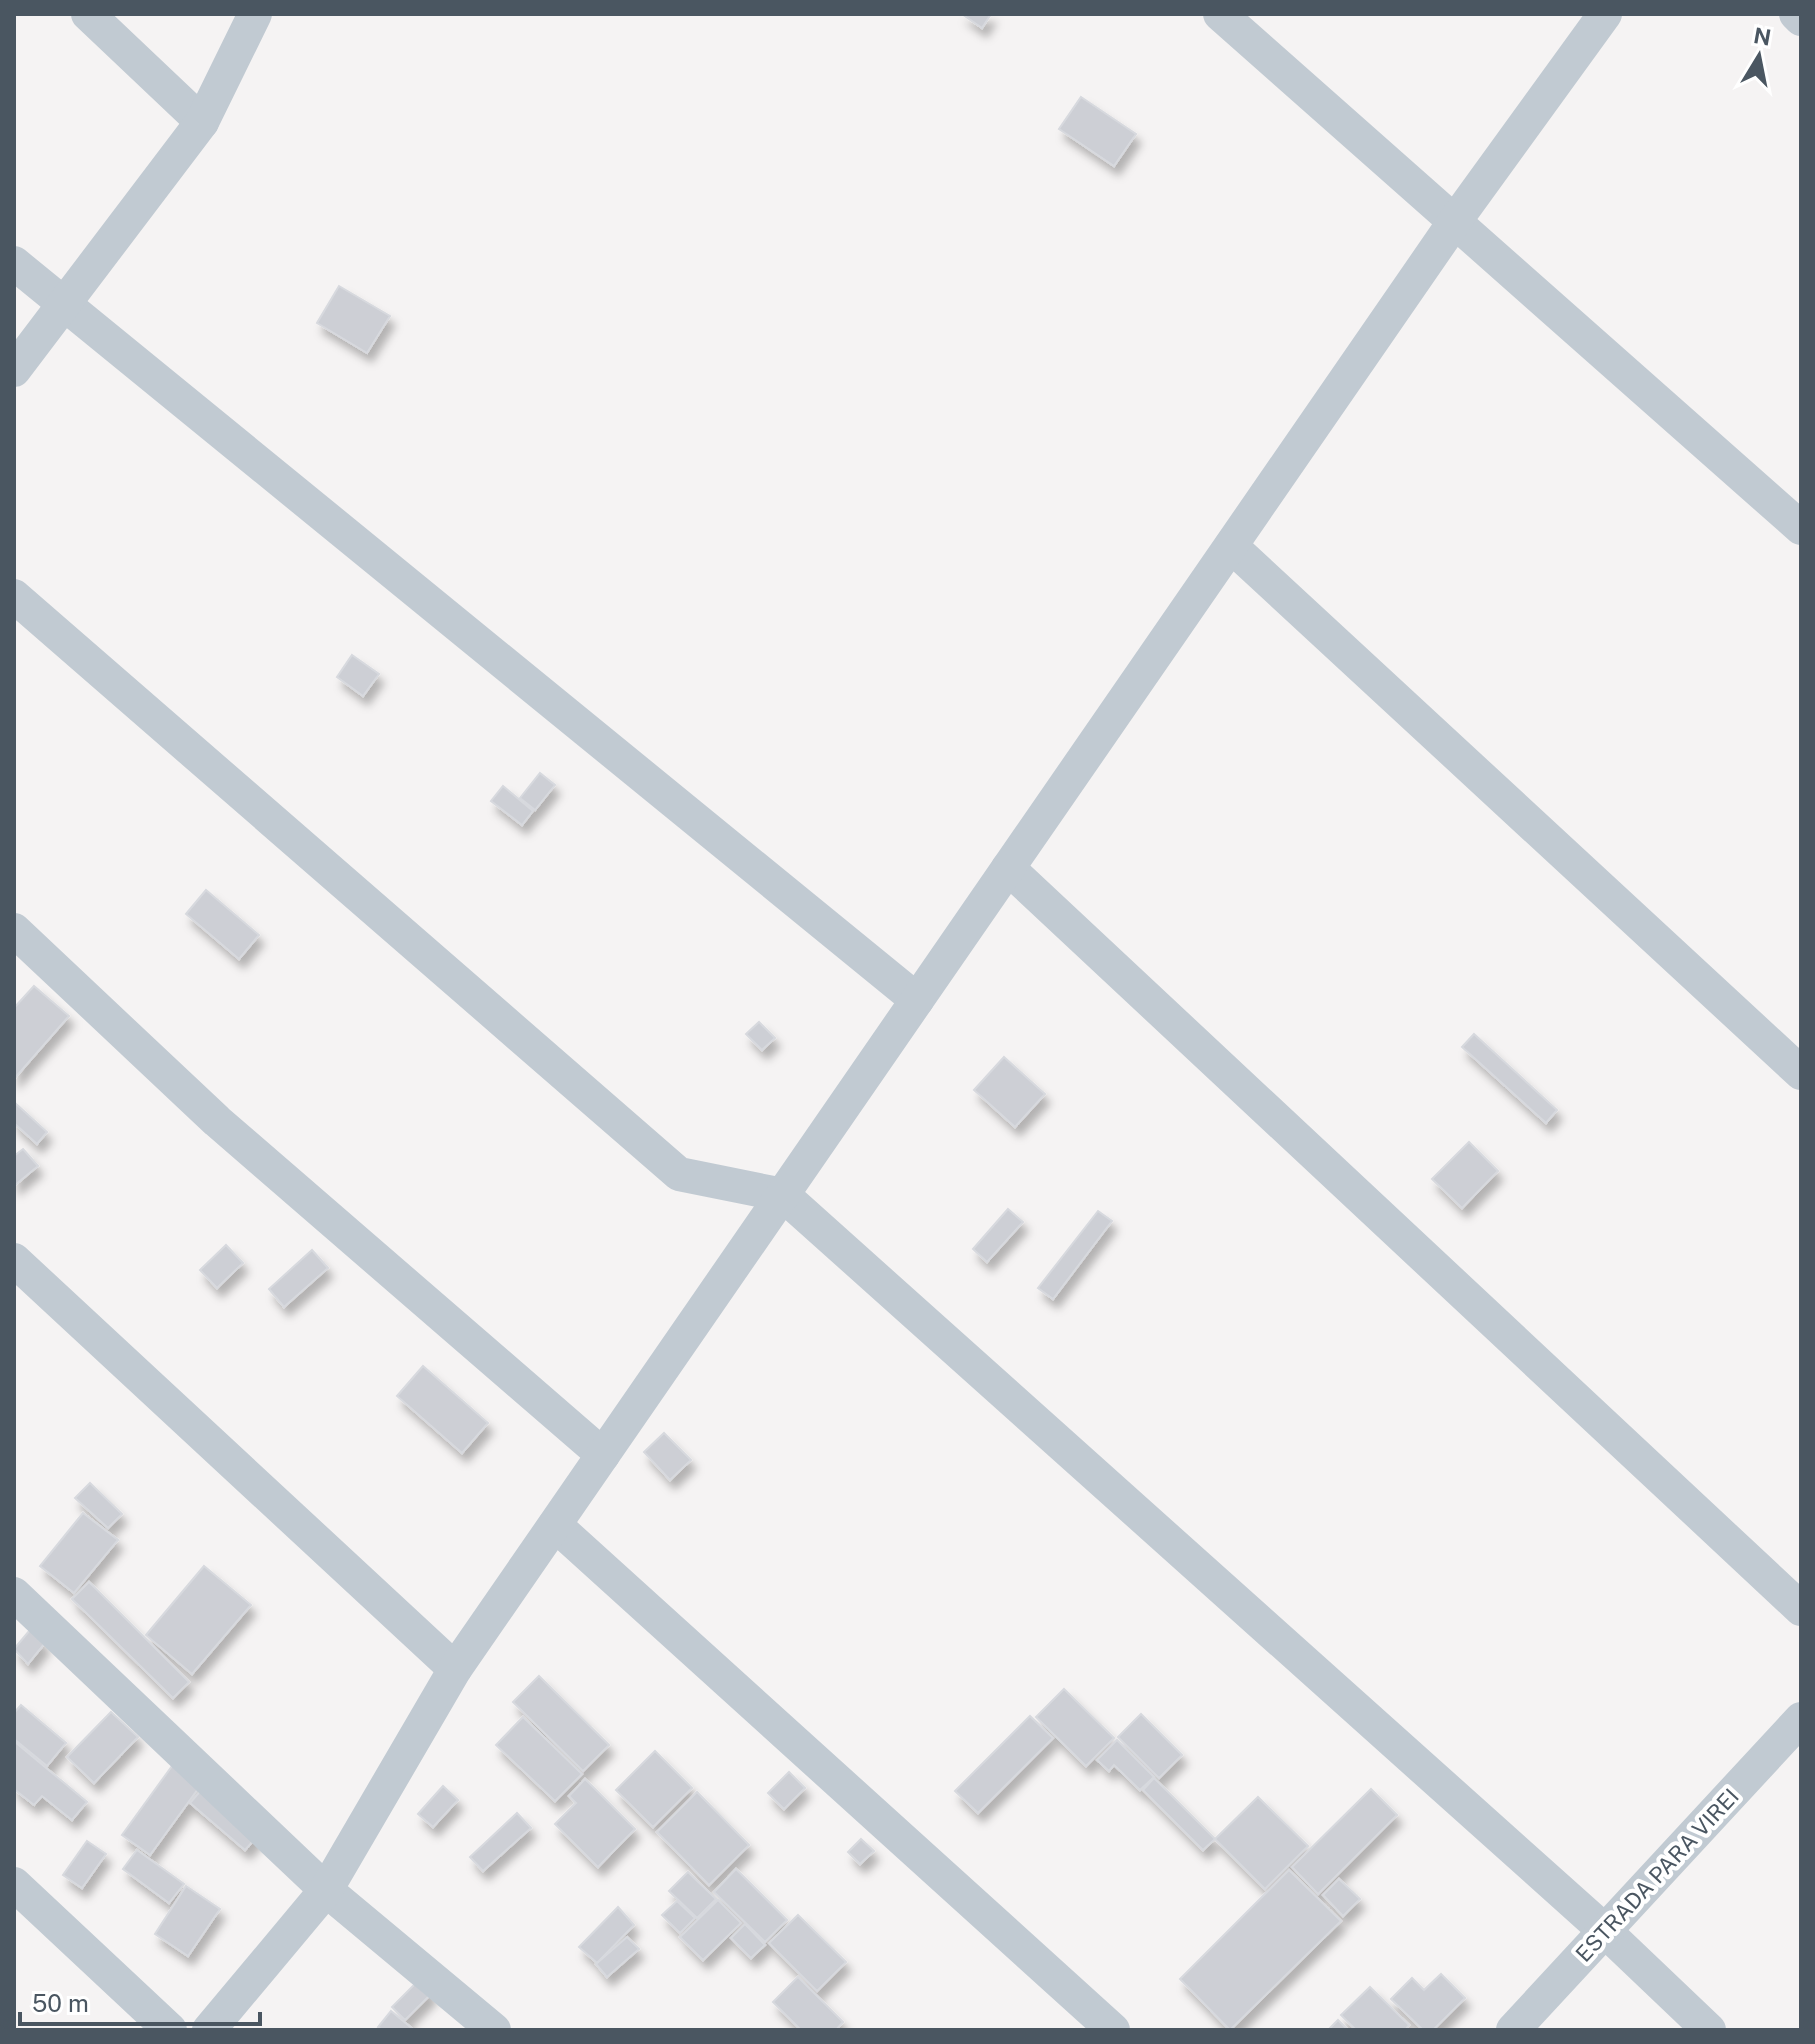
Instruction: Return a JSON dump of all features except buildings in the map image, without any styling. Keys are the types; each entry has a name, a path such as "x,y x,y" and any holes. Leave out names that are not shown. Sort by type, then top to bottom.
{"street":[{"path":"88,14 202,122"},
{"path":"14,370 202,122 255,14"},
{"path":"1220,14 1801,528"},
{"path":"209,2030 326,1890 455,1669 1455,221 1605,14"},
{"path":"1796,14 1801,19"},
{"path":"14,263 62,306 917,1000"},
{"path":"1231,546 1801,1073"},
{"path":"14,596 679,1174 783,1195 1605,1931 1709,2030"},
{"path":"1008,868 1801,1609"},
{"path":"14,930 217,1121 603,1455"},
{"path":"14,1260 455,1669"},
{"path":"555,1525 1113,2030"},
{"path":"14,1594 326,1890 494,2030"},
{"name":"ESTRADA PARA VIREI","path":"1513,2030 1801,1719"},
{"path":"14,1884 170,2030"}]}
